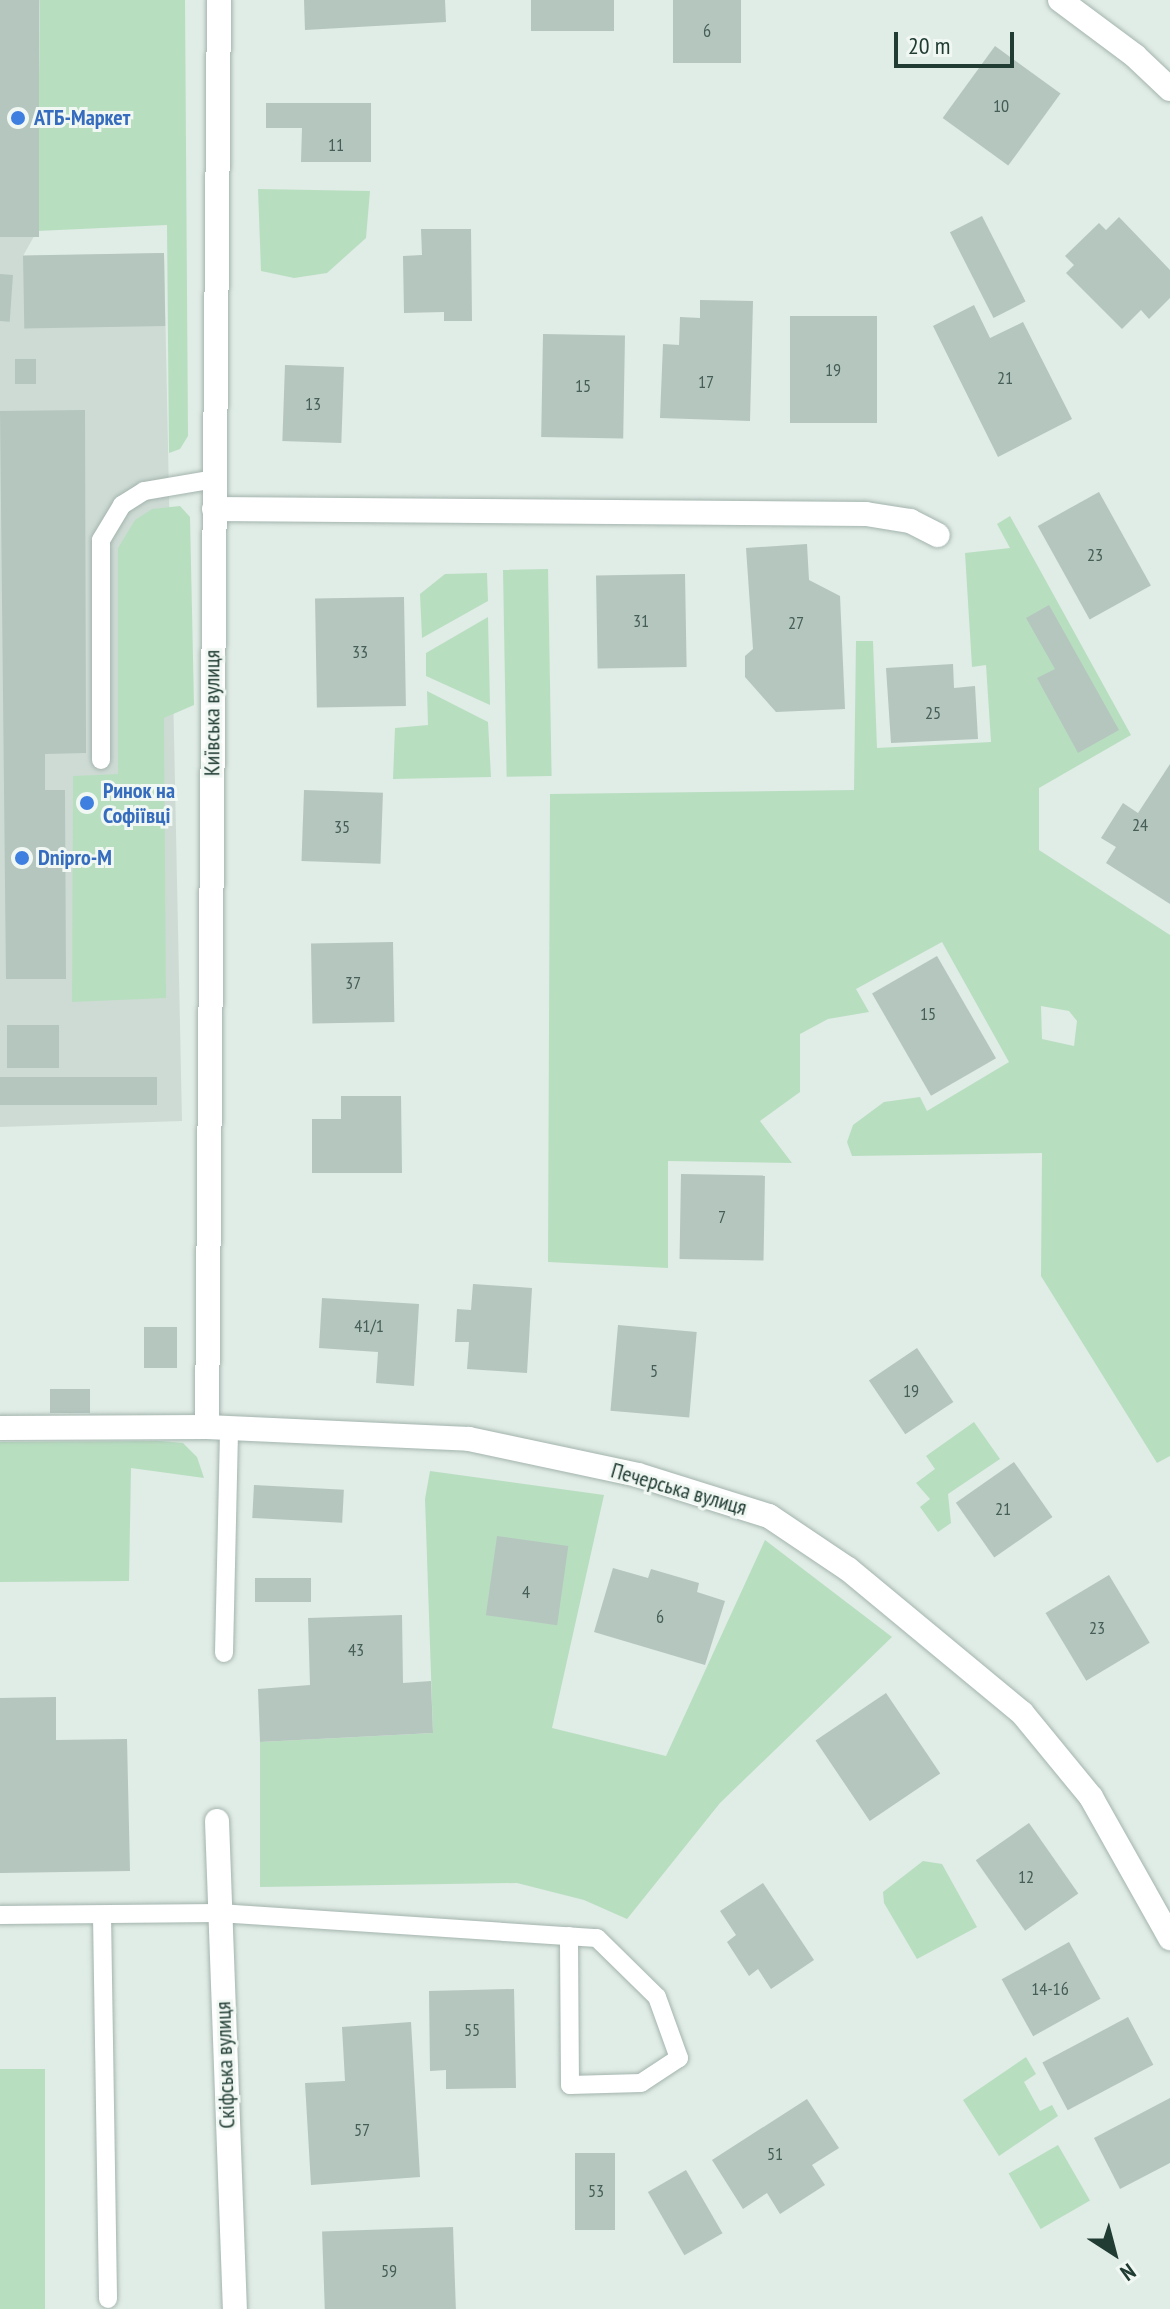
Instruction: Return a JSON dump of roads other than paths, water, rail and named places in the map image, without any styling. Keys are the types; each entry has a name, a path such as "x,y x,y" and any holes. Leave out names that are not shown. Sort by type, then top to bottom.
{"street":[{"name":"Київська вулиця","path":"218,1427 214,479 219,0"},
{"path":"1060,0 1170,89"},
{"path":"214,509 866,514 910,521 938,535"},
{"name":"Печерська вулиця","path":"0,1428 218,1427 469,1439 638,1475 769,1516 848,1569 1022,1713 1091,1797 1170,1938"},
{"name":"Скіфська вулиця","path":"217,1821 235,2309"}],"lane":[{"path":"101,760 101,540 122,505 144,491 214,479"},
{"path":"218,1427 224,1653"},
{"path":"0,1915 219,1913 569,1936 597,1938 657,1997 679,2058 641,2083 570,2085 569,1936"},
{"path":"102,1915 108,2299"}],"place":[{"name":"АТБ-Маркет","path":"18,118"},
{"name":"Ринок на Софіївці","path":"87,803"},
{"name":"Dnipro-M","path":"22,858"}]}
